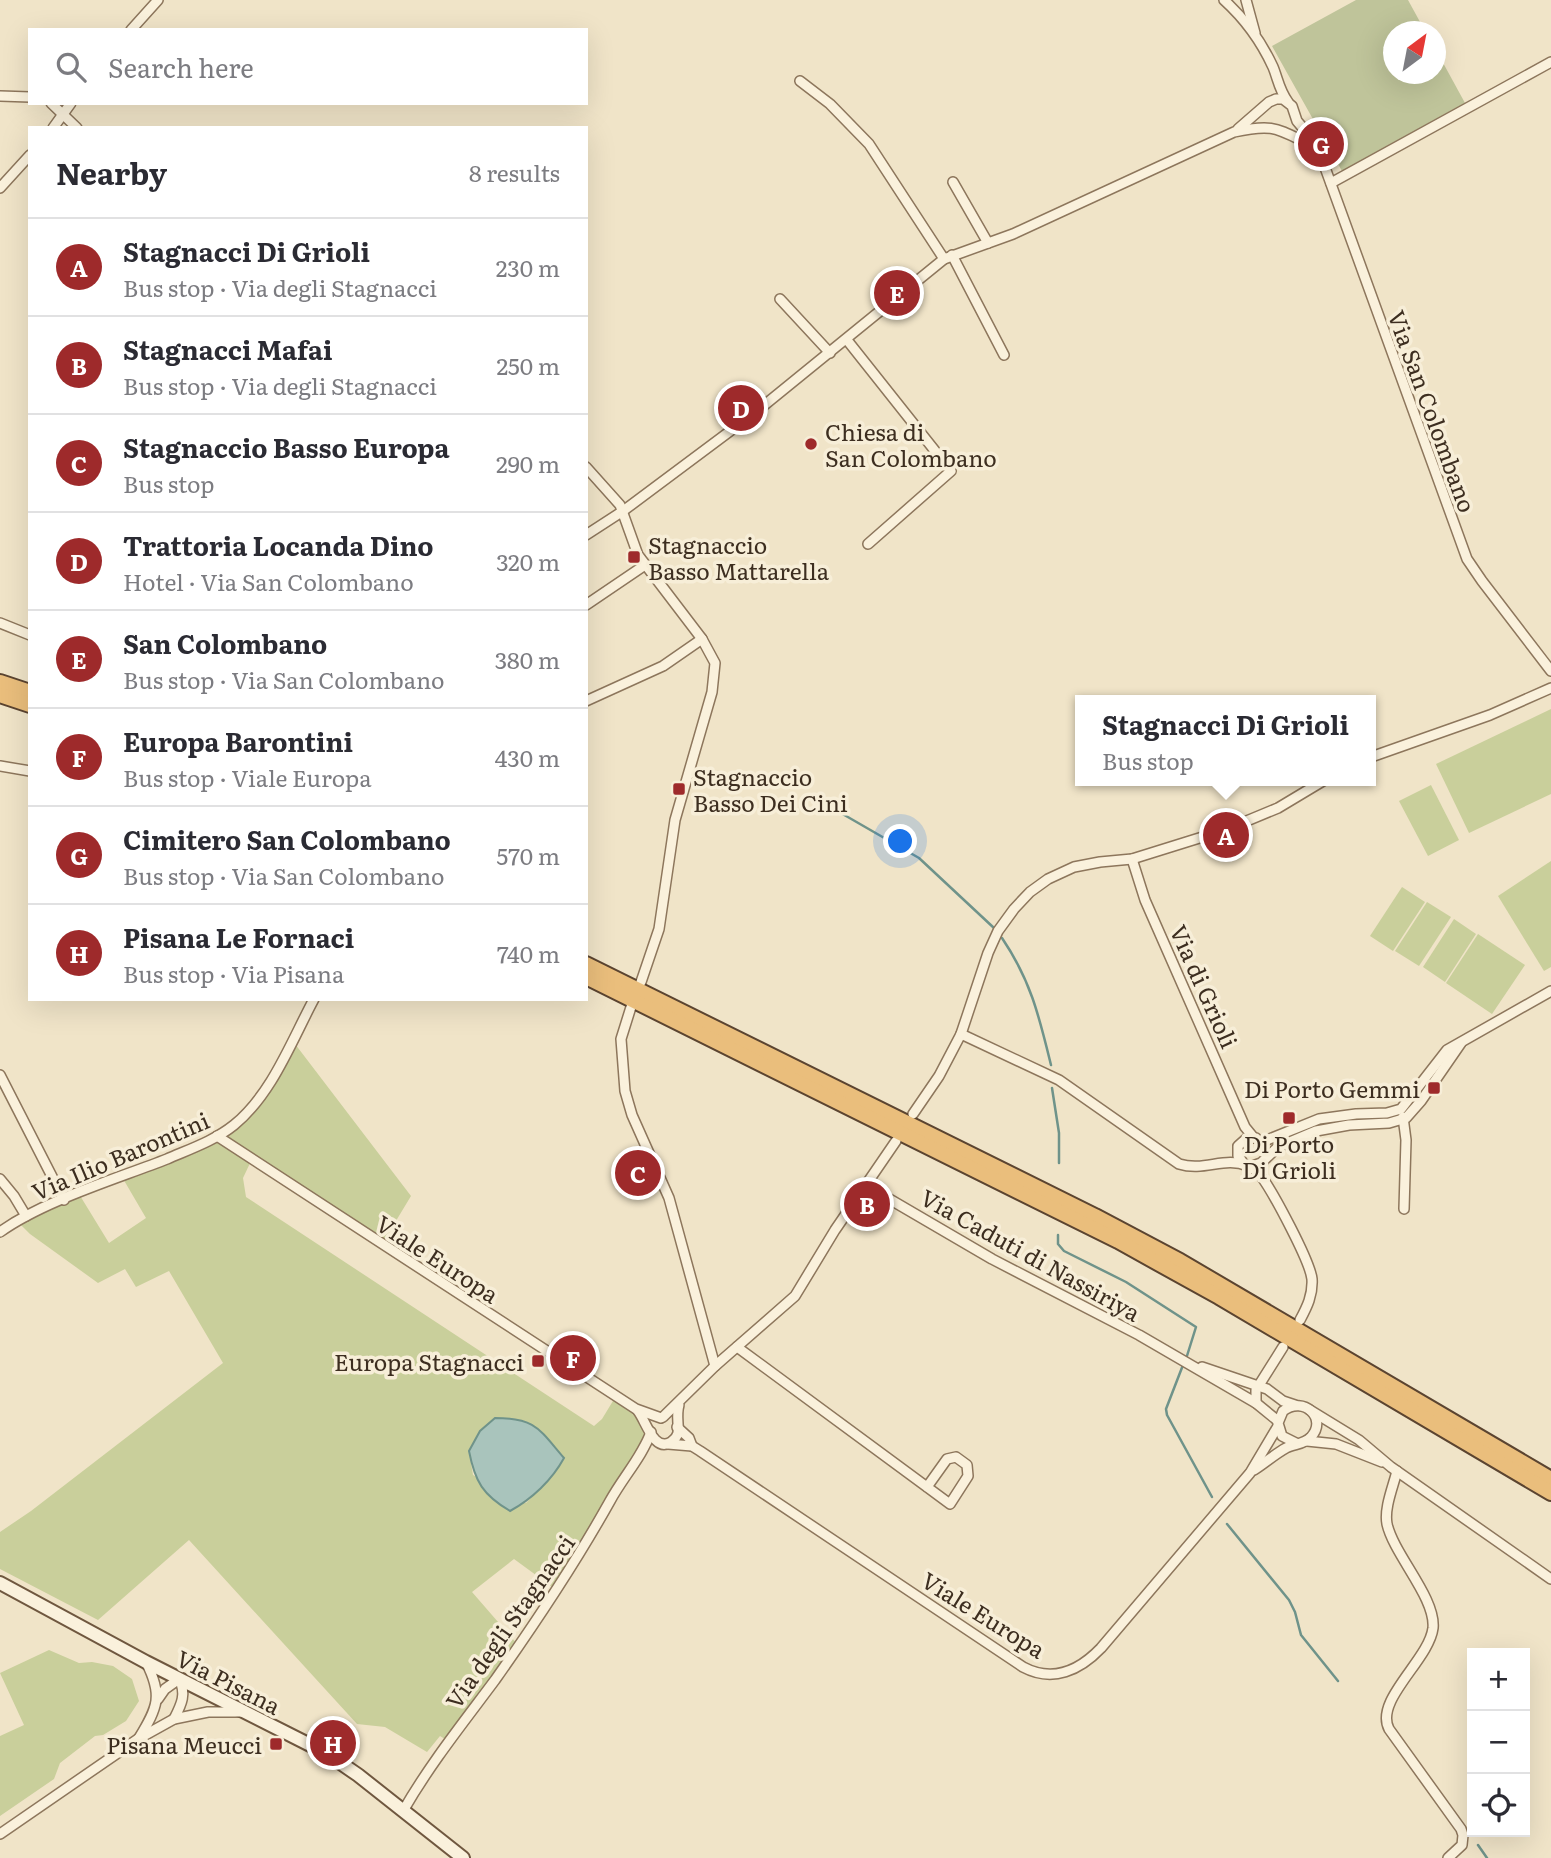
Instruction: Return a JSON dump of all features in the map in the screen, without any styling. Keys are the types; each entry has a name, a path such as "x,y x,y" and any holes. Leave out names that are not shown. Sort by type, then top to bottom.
{"highway":[{"path":"0,682 28,691"},
{"path":"0,695 28,704"},
{"path":"588,965 1041,1189 1180,1261 1551,1479"},
{"path":"588,978 1118,1241 1219,1297 1551,1493"}],"main road":[{"name":"Via Pisana","path":"0,1583 341,1763 463,1858"}],"street":[{"path":"133,28 158,0"},
{"path":"1224,0 1255,35"},
{"path":"1233,8 1246,0 1255,35"},
{"name":"Via San Colombano","path":"1255,35 1274,70 1278,86 1323,162 1467,559 1551,671"},
{"path":"1331,183 1551,62"},
{"path":"800,81 830,104 869,144 948,257 1004,355"},
{"path":"1278,86 1267,104 1265,120 1313,146"},
{"path":"0,96 28,97"},
{"path":"1234,132 1276,99 1288,102"},
{"path":"53,105 75,126"},
{"path":"55,126 70,105"},
{"path":"588,534 623,511 757,411 948,257 1013,234 1234,132 1289,123 1294,113"},
{"path":"0,188 28,157"},
{"path":"953,182 988,243"},
{"path":"780,299 830,353"},
{"path":"847,340 951,471 867,544"},
{"path":"588,469 611,493 623,511 633,544 645,565 711,652 715,674 675,820 659,929 641,982"},
{"path":"588,604 645,565"},
{"path":"0,623 28,634"},
{"path":"588,700 663,666 702,639"},
{"path":"1376,755 1490,715 1551,688"},
{"path":"0,766 28,771"},
{"path":"913,1114 939,1076 961,1034 992,943 1004,921 1024,897 1041,884 1070,869 1100,862 1132,859 1191,842 1278,808 1315,786"},
{"name":"Via di Grioli","path":"1132,859 1145,900 1245,1127 1258,1140"},
{"path":"1221,1162 1247,1138 1258,1140 1319,1119 1392,1113 1404,1107 1443,1054 1452,1046 1551,991"},
{"name":"Via Ilio Barontini","path":"0,1232 26,1216 201,1145 234,1125 258,1099 275,1074 313,1001"},
{"path":"631,1007 621,1040 625,1091 632,1115 668,1198 715,1366"},
{"path":"961,1034 1059,1080 1175,1163 1198,1168 1221,1162 1247,1166 1264,1159 1283,1144 1325,1129 1403,1120 1415,1110 1461,1043"},
{"path":"0,1075 64,1200"},
{"path":"1404,1107 1404,1209"},
{"path":"1245,1127 1237,1156 1261,1176 1311,1274 1310,1299 1300,1320"},
{"name":"Viale Europa","path":"217,1136 638,1410 662,1418"},
{"path":"1258,1140 1266,1149 1261,1176"},
{"name":"Via degli Stagnacci","path":"403,1811 434,1760 507,1662 582,1552 614,1494 643,1450 654,1422 679,1404 715,1366 795,1296 835,1230 896,1141"},
{"path":"0,1179 26,1216"},
{"name":"Via Caduti di Nassiriya","path":"866,1185 992,1259 1177,1357 1256,1403 1278,1424"},
{"path":"1256,1403 1255,1394 1258,1387 1283,1346"},
{"path":"737,1347 950,1504 968,1476 967,1465 956,1457 947,1459 928,1487"},
{"name":"Via Caduti di Nassiriya","path":"1177,1357 1272,1391 1283,1401 1297,1405"},
{"path":"1271,1365 1272,1391"},
{"path":"643,1450 665,1444 675,1438 679,1404"},
{"path":"1394,1469 1336,1444 1307,1441 1296,1443 1286,1440 1278,1424 1286,1408 1297,1405 1310,1410 1359,1440 1394,1469 1551,1579"},
{"name":"Viale Europa","path":"638,1410 651,1431"},
{"path":"1307,1441 1314,1434 1316,1426 1315,1417 1310,1410"},
{"path":"662,1418 671,1419 677,1427"},
{"name":"Viale Europa","path":"665,1444 692,1446 1023,1667 1044,1674 1070,1672 1090,1659 1250,1473 1278,1424"},
{"name":"Viale Europa","path":"677,1427 689,1438 692,1446"},
{"path":"651,1431 654,1440 665,1444"},
{"name":"Viale Europa","path":"1250,1473 1296,1443"},
{"path":"1394,1469 1388,1526 1426,1602 1433,1626 1424,1650 1388,1705 1385,1719 1389,1729 1461,1829 1462,1845 1448,1858"},
{"path":"146,1662 156,1685 158,1699"},
{"path":"138,1739 158,1699 179,1679 184,1691 174,1719"},
{"path":"0,1834 138,1739 174,1719 198,1713 244,1712"}],"green space":[{"path":"1356,0 1408,0 1420,21 1383,21 1383,84 1446,84 1446,68 1465,103 1342,171 1272,46"},
{"path":"1551,709 1551,794 1469,833 1436,764"},
{"path":"1431,785 1459,840 1428,856 1399,801"},
{"path":"1551,861 1551,967 1544,971 1498,896"},
{"path":"1402,887 1425,902 1393,951 1370,936"},
{"path":"1427,902 1451,917 1419,966 1395,951"},
{"path":"1454,919 1476,934 1445,982 1423,967"},
{"path":"1478,934 1525,965 1492,1014 1446,983"},
{"path":"292,1040 411,1196 382,1244 252,1159 243,1178 246,1197 594,1426 602,1419 616,1396 638,1411 651,1430 555,1589 514,1559 472,1592 518,1645 448,1741 440,1736 427,1752 385,1727 357,1724 189,1540 98,1620 0,1569 0,1532 223,1363 169,1271 136,1287 125,1269 98,1283 30,1234 17,1221 79,1194 109,1243 146,1218 122,1177 201,1145 247,1112","holes":["480,1431 564,1458 557,1470 526,1503 473,1475 469,1451"]},
{"path":"49,1650 79,1663 92,1662 113,1666 132,1679 139,1701 126,1721 103,1735 95,1736 60,1763 54,1779 0,1816 0,1736 24,1725 0,1673"}],"water":[{"path":"495,1418 520,1420 536,1427 564,1458 541,1488 510,1511 482,1487 469,1451 480,1431"}],"waterway":[{"path":"827,805 919,858 994,928"},
{"path":"1002,938 1027,984 1051,1065"},
{"path":"1052,1088 1059,1133 1059,1163"},
{"path":"1058,1235 1058,1244 1064,1251 1126,1282 1196,1327 1186,1359"},
{"path":"1183,1365 1166,1409 1167,1415 1212,1497"},
{"path":"1227,1524 1289,1600 1301,1635 1338,1681"},
{"path":"1478,1845 1487,1858"}],"place":[{"name":"Cimitero San Colombano","path":"1321,144"},
{"name":"San Colombano","path":"897,293"},
{"name":"Trattoria Locanda Dino","path":"741,408"},
{"name":"Chiesa di San Colombano","path":"811,444"},
{"name":"Stagnaccio Basso Mattarella","path":"634,557"},
{"name":"Stagnaccio Basso Dei Cini","path":"679,789"},
{"name":"Stagnacci Di Grioli","path":"1226,835"},
{"name":"Di Porto Gemmi","path":"1434,1088"},
{"name":"Di Porto Di Grioli","path":"1289,1118"},
{"name":"Stagnaccio Basso Europa","path":"638,1173"},
{"name":"Stagnacci Mafai","path":"867,1204"},
{"name":"Europa Barontini","path":"573,1358"},
{"name":"Europa Stagnacci","path":"538,1361"},
{"name":"Pisana Le Fornaci","path":"333,1743"},
{"name":"Pisana Meucci","path":"276,1744"}]}
